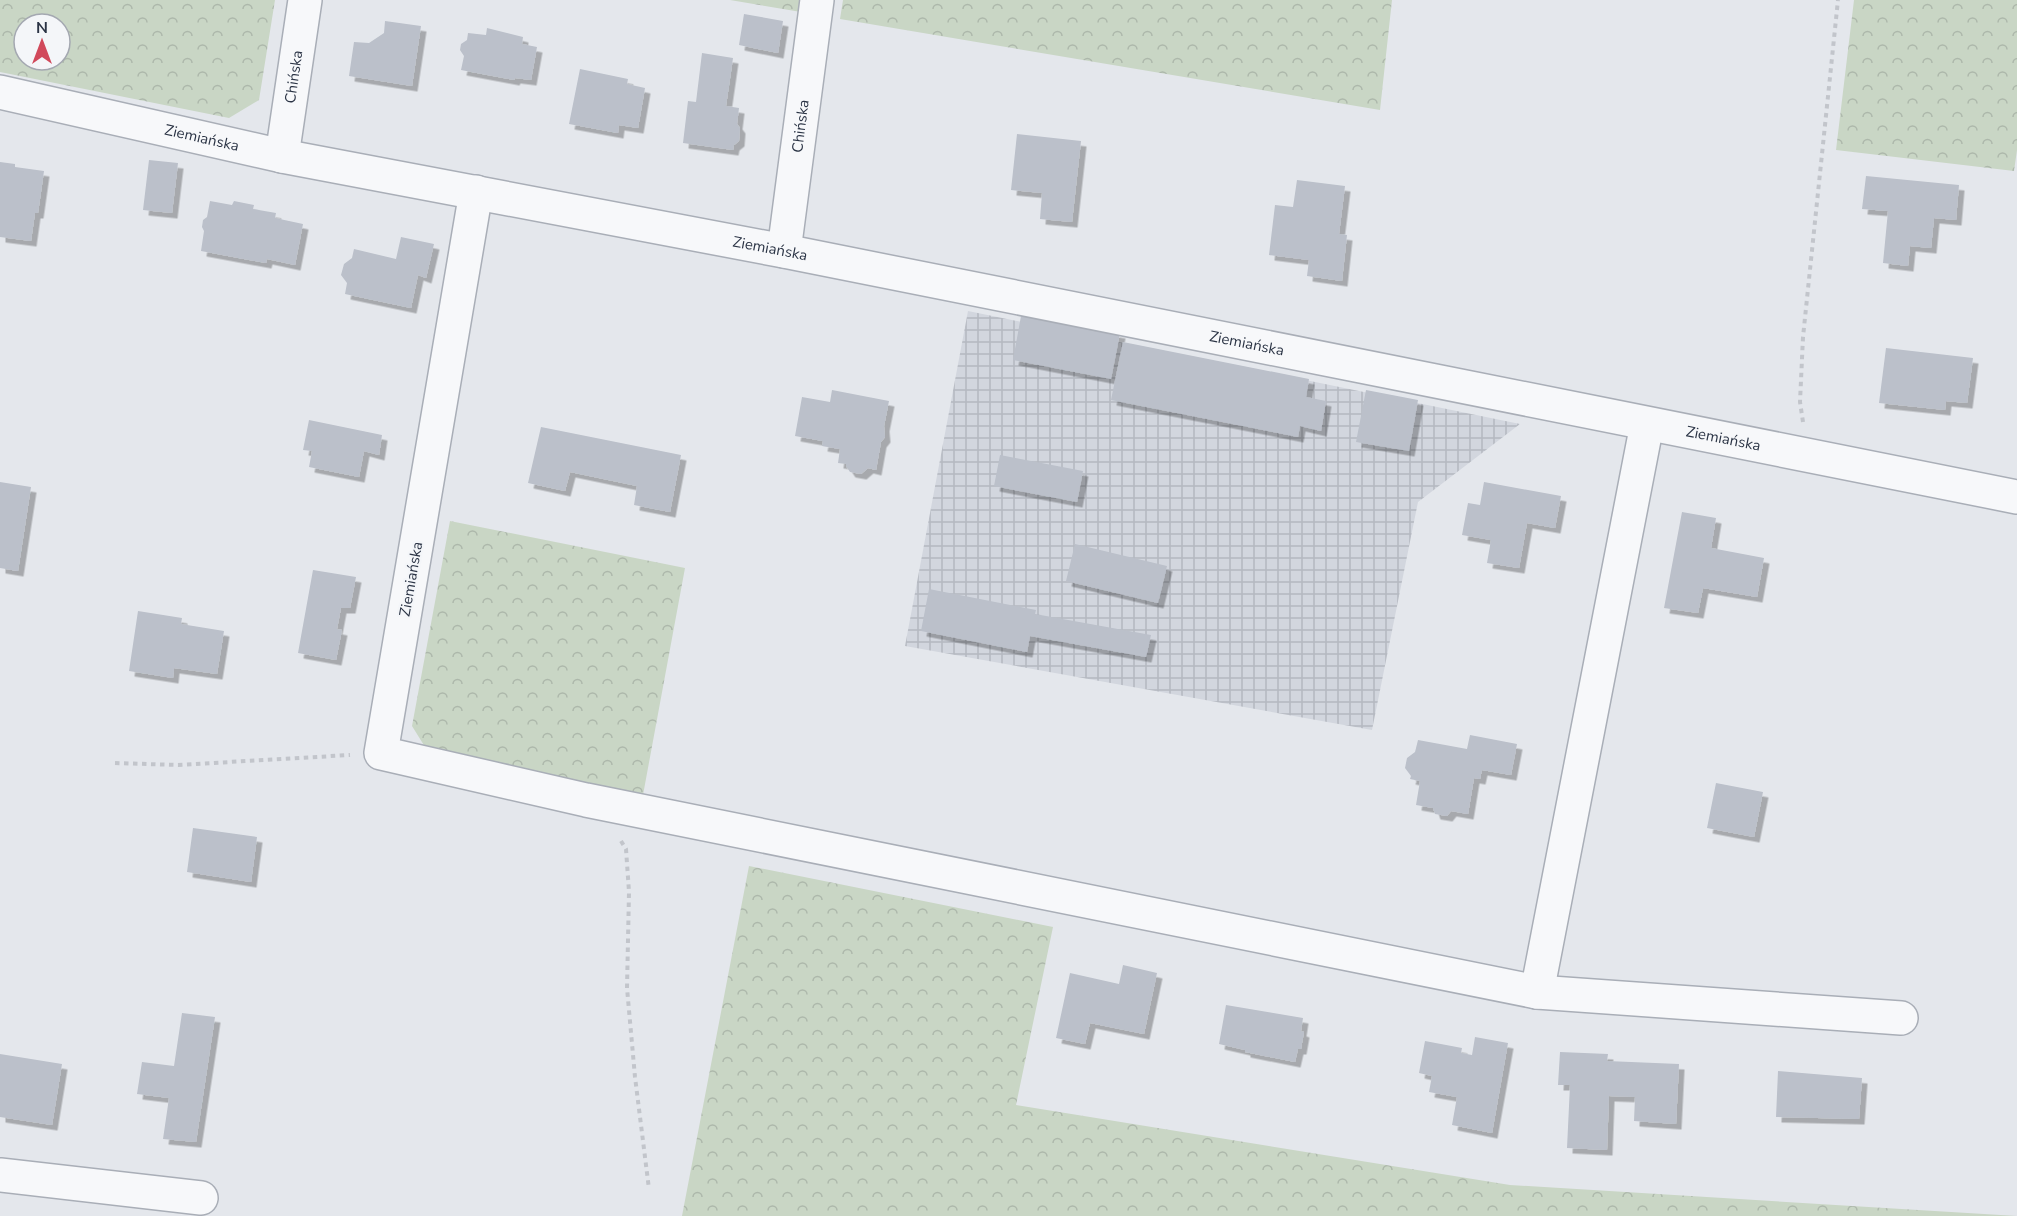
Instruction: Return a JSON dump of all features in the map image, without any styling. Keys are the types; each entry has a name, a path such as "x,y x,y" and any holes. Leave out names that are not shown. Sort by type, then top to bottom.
{"street":[{"name":"Chińska","path":"282,156 306,0"},
{"name":"Chińska","path":"784,251 818,0"},
{"name":"Ziemiańska","path":"0,92 282,156 784,251 2017,497"},
{"name":"Ziemiańska","path":"381,753 476,192"},
{"path":"1537,992 1647,424"},
{"path":"381,753 586,800 1537,992 1901,1018"},
{"path":"0,1175 201,1198"}],"path":[{"path":"1809,456 1800,402 1803,337 1838,0"},
{"path":"115,763 178,765 381,753"},
{"path":"621,840 626,849 629,892 627,988 649,1189"}],"shaded area":[{"path":"968,311 1520,424 1418,502 1372,730 905,646"}],"green space":[{"path":"0,0 275,0 259,100 229,118 0,72"},
{"path":"730,0 802,0 801,12"},
{"path":"843,0 1392,0 1380,110 840,19"},
{"path":"1854,0 2017,0 2017,150 2014,171 1836,150"},
{"path":"450,521 685,568 643,795 430,755 412,726"},
{"path":"749,866 1053,927 1016,1105 1510,1185 2017,1216 682,1216"}],"building":[{"path":"744,14 783,21 778,53 739,45"},
{"path":"385,21 421,26 412,86 349,76 354,42 369,43 384,33"},
{"path":"487,28 523,37 522,44 537,47 531,80 515,78 514,80 461,70 464,56 460,50 461,44 467,40 468,33 486,35"},
{"path":"702,53 733,58 726,106 739,108 737,124 740,128 739,141 734,145 733,150 683,143 688,101 696,102"},
{"path":"580,69 628,79 627,84 645,88 638,128 619,125 618,133 569,124"},
{"path":"1017,134 1081,141 1072,222 1040,219 1042,193 1011,190"},
{"path":"149,160 178,163 172,213 143,210"},
{"path":"0,162 15,164 15,167 44,171 31,241 0,237"},
{"path":"1866,176 1959,185 1956,220 1934,218 1931,248 1910,246 1908,266 1883,263 1888,211 1862,209"},
{"path":"1297,180 1345,186 1339,234 1347,235 1342,281 1307,276 1309,260 1269,255 1275,205 1293,207"},
{"path":"210,201 232,205 234,201 254,205 253,209 276,213 275,218 303,224 295,265 267,259 266,263 201,251 203,220 207,217"},
{"path":"401,237 434,244 426,278 418,275 411,308 345,294 347,283 341,275 344,264 352,258 354,249 396,259"},
{"path":"1021,316 1120,333 1111,379 1013,360"},
{"path":"1123,342 1309,379 1306,397 1326,401 1321,431 1300,426 1298,437 1111,400"},
{"path":"1886,348 1973,358 1967,403 1946,401 1945,410 1879,403"},
{"path":"832,390 889,401 884,426 885,437 881,442 876,470 868,468 861,474 850,472 846,464 838,463 840,449 822,446 823,441 795,436 802,397 830,402"},
{"path":"1366,390 1418,400 1409,451 1356,442"},
{"path":"309,420 382,435 379,455 364,451 359,477 309,467 312,451 303,450"},
{"path":"541,427 681,455 670,512 634,505 637,486 570,472 565,491 528,483"},
{"path":"1000,455 1083,471 1077,502 994,486"},
{"path":"0,482 31,487 18,571 0,568"},
{"path":"1484,482 1561,496 1555,528 1527,523 1519,568 1487,563 1491,540 1462,535 1468,503 1480,505"},
{"path":"1682,512 1716,518 1711,548 1764,558 1757,597 1703,588 1698,613 1664,608"},
{"path":"1075,544 1167,566 1158,603 1066,581"},
{"path":"313,570 356,577 350,608 341,608 337,629 342,630 336,660 298,653"},
{"path":"929,589 1036,610 1035,614 1151,635 1146,657 1030,636 1027,652 921,631"},
{"path":"138,611 182,618 181,624 224,631 217,674 174,668 173,678 129,671"},
{"path":"1470,735 1517,744 1511,775 1482,770 1480,779 1474,778 1468,814 1451,811 1447,816 1435,814 1433,808 1416,805 1420,781 1410,779 1411,776 1405,768 1407,758 1415,752 1418,740 1467,749"},
{"path":"1716,783 1763,792 1754,837 1707,828"},
{"path":"193,828 257,837 251,882 187,872"},
{"path":"1123,965 1157,973 1144,1034 1090,1023 1085,1044 1056,1038 1070,973 1119,984"},
{"path":"1226,1005 1303,1018 1301,1031 1304,1032 1301,1049 1298,1049 1295,1062 1219,1044"},
{"path":"182,1013 215,1017 196,1142 163,1139 169,1098 137,1094 142,1062 174,1066"},
{"path":"1475,1037 1508,1043 1492,1133 1452,1125 1457,1097 1429,1092 1432,1076 1419,1073 1425,1041 1462,1048 1461,1053 1472,1055"},
{"path":"1560,1052 1608,1054 1607,1061 1679,1064 1676,1124 1634,1121 1635,1097 1609,1096 1607,1150 1567,1148 1570,1085 1558,1085"},
{"path":"0,1054 62,1064 52,1125 0,1117"},
{"path":"1778,1071 1862,1078 1859,1119 1776,1117"}]}
